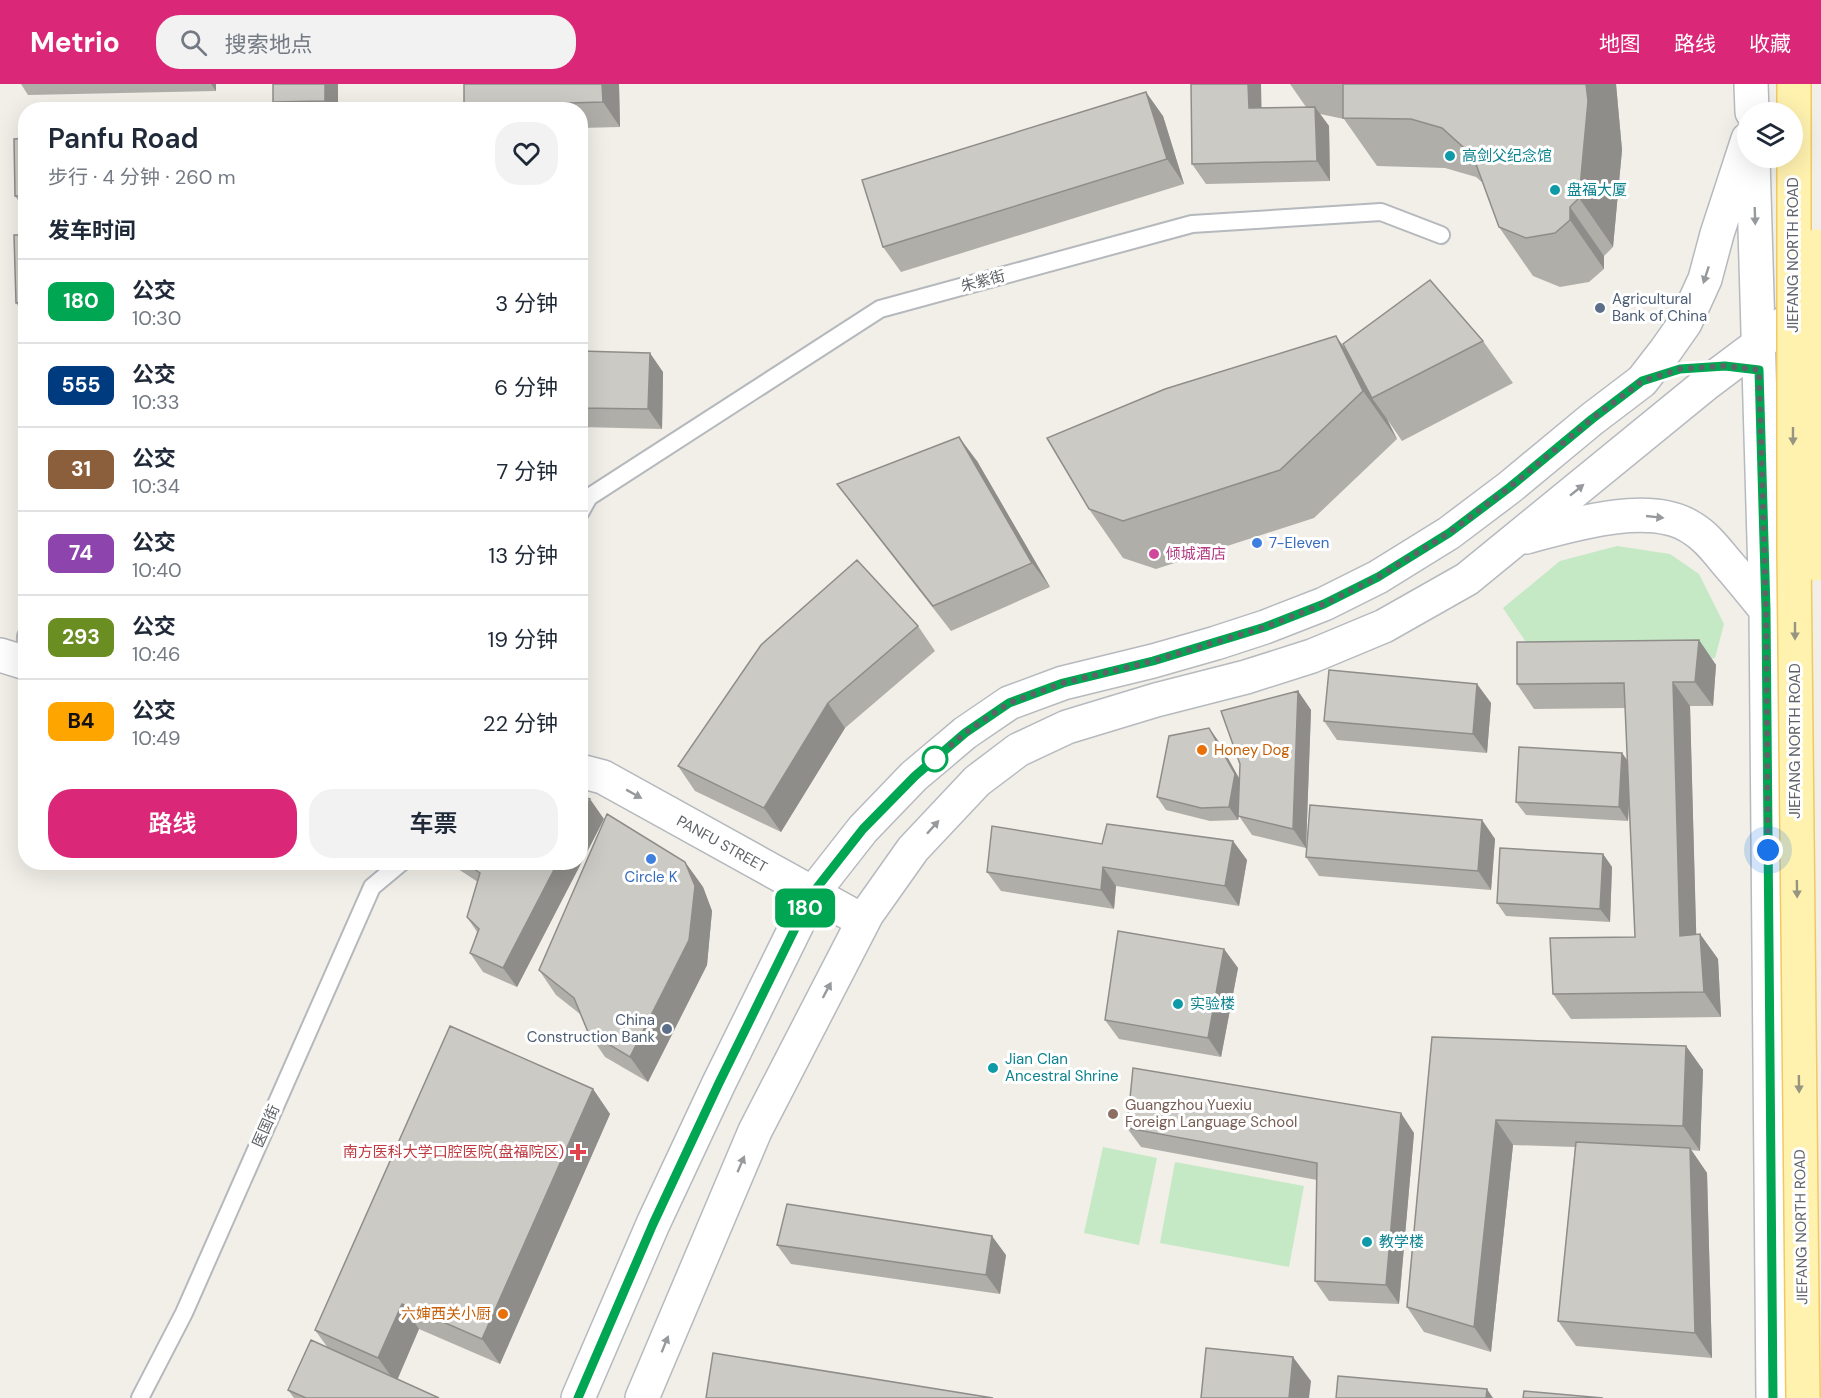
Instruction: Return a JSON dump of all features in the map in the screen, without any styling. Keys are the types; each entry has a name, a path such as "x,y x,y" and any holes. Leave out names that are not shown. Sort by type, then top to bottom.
{"main road":[{"path":"1751,84 1752,102"},
{"name":"JIEFANG NORTH ROAD","path":"1794,84 1794,585 1803,1398"},
{"name":"JIEFANG NORTH ROAD","path":"1815,84 1818,914 1821,1111"},
{"path":"578,1398 653,1224 812,894 863,829 915,776 965,733 1009,703 1063,683 1153,661 1265,627 1324,604 1378,577 1449,533 1510,487 1642,381 1666,350 1684,323 1705,279 1739,168"},
{"name":"JIEFANG NORTH ROAD","path":"1753,168 1749,360 1766,610 1773,1398"},
{"path":"642,1398 755,1131 863,921 913,849 977,781 1018,750 1067,727 1301,660 1384,626 1467,579 1749,360 1821,293"},
{"path":"1642,381 1680,369 1749,360 1767,372 1795,382 1821,408"},
{"path":"1516,540 1562,527 1620,516 1661,517 1678,521 1691,527 1712,545 1766,610"},
{"name":"PANFU STREET","path":"588,773 603,777 863,921"}],"lane":[{"name":"朱紫街","path":"588,499 880,309 1192,224 1381,212 1441,235"},
{"name":"医国街","path":"140,1398 183,1313 372,887 392,870"}],"green space":[{"path":"1617,546 1670,554 1699,574 1724,624 1715,658 1678,662 1538,660 1503,608 1560,561"},
{"path":"1103,1147 1157,1158 1139,1245 1084,1233"},
{"path":"1175,1162 1304,1186 1289,1267 1160,1243"}],"building":[{"path":"273,84 325,84 325,101 273,102"},
{"path":"464,84 602,84 603,102 464,102"},
{"path":"1191,84 1248,84 1249,108 1315,107 1317,161 1192,164"},
{"path":"1343,84 1586,84 1588,101 1579,198 1570,207 1570,220 1555,233 1526,238 1499,227 1473,156 1442,128 1411,119 1343,118"},
{"path":"1146,92 1167,159 883,247 862,180"},
{"path":"14,139 18,139 18,196 15,196"},
{"path":"14,235 18,235 18,303 16,303"},
{"path":"1430,280 1483,341 1372,398 1343,344"},
{"path":"1336,336 1363,391 1280,470 1123,521 1089,509 1047,438 1165,389"},
{"path":"588,351 650,353 648,409 588,408"},
{"path":"959,437 1032,563 933,606 837,484"},
{"path":"857,560 918,626 828,703 764,808 678,766 761,645"},
{"path":"1699,640 1695,682 1673,682 1680,936 1700,934 1704,992 1553,994 1550,938 1635,937 1624,683 1517,684 1517,642"},
{"path":"1329,670 1477,684 1473,734 1324,721"},
{"path":"1298,691 1293,829 1238,816 1240,764 1221,711"},
{"path":"1209,728 1235,774 1229,807 1201,808 1157,797 1169,736"},
{"path":"1519,747 1622,753 1619,807 1516,802"},
{"path":"1310,805 1482,820 1478,871 1306,857"},
{"path":"607,814 685,862 695,886 689,940 630,1057 588,1032 574,998 539,970 583,870 588,870 588,858"},
{"path":"1107,824 1233,841 1225,886 1103,867 1101,890 987,872 992,826 1102,844"},
{"path":"1500,848 1603,854 1600,909 1497,903"},
{"path":"476,870 554,870 503,968 470,953 479,929 467,917 480,873"},
{"name":"实验楼","path":"1118,931 1224,949 1208,1038 1105,1020"},
{"path":"450,1026 593,1089 482,1339 402,1304 378,1358 315,1330"},
{"path":"1432,1037 1686,1046 1683,1126 1496,1120 1474,1327 1407,1307"},
{"name":"教学楼","path":"1133,1068 1401,1113 1386,1285 1315,1281 1317,1163 1127,1128"},
{"path":"1576,1142 1690,1148 1695,1333 1558,1321"},
{"path":"787,1204 992,1236 986,1275 777,1245"},
{"path":"311,1340 439,1398 306,1398 288,1390"},
{"path":"1206,1348 1293,1357 1289,1398 1201,1398"},
{"path":"713,1353 993,1398 706,1398"},
{"path":"1338,1376 1487,1389 1486,1398 1336,1398"},
{"path":"1524,1391 1603,1398 1523,1398"}],"bus line":[{"name":"180","path":"578,1398 653,1224 812,894 863,829 915,776 965,733 1009,703 1063,683 1153,661 1265,627 1324,604 1378,577 1449,533 1642,381 1680,369 1725,366 1759,370 1766,610 1773,1398"}],"place":[{"name":"高剑父纪念馆","path":"1450,156"},
{"name":"盘福大厦","path":"1555,190"},
{"name":"Agricultural Bank of China","path":"1600,308"},
{"name":"7-Eleven","path":"1257,543"},
{"name":"倾城酒店","path":"1154,554"},
{"name":"Honey Dog","path":"1202,750"},
{"name":"Circle K","path":"651,859"},
{"name":"实验楼","path":"1178,1004"},
{"name":"China Construction Bank","path":"667,1029"},
{"name":"Jian Clan Ancestral Shrine","path":"993,1068"},
{"name":"Guangzhou Yuexiu Foreign Language School","path":"1113,1114"},
{"name":"南方医科大学口腔医院(盘福院区)","path":"578,1152"},
{"name":"教学楼","path":"1367,1242"},
{"name":"六婶西关小厨","path":"503,1314"}],"route":[{"path":"935,759 965,733 1009,703 1063,683 1216,643 1324,604 1378,577 1449,533 1642,381 1680,369 1725,366 1759,370 1766,610 1768,850"}]}
